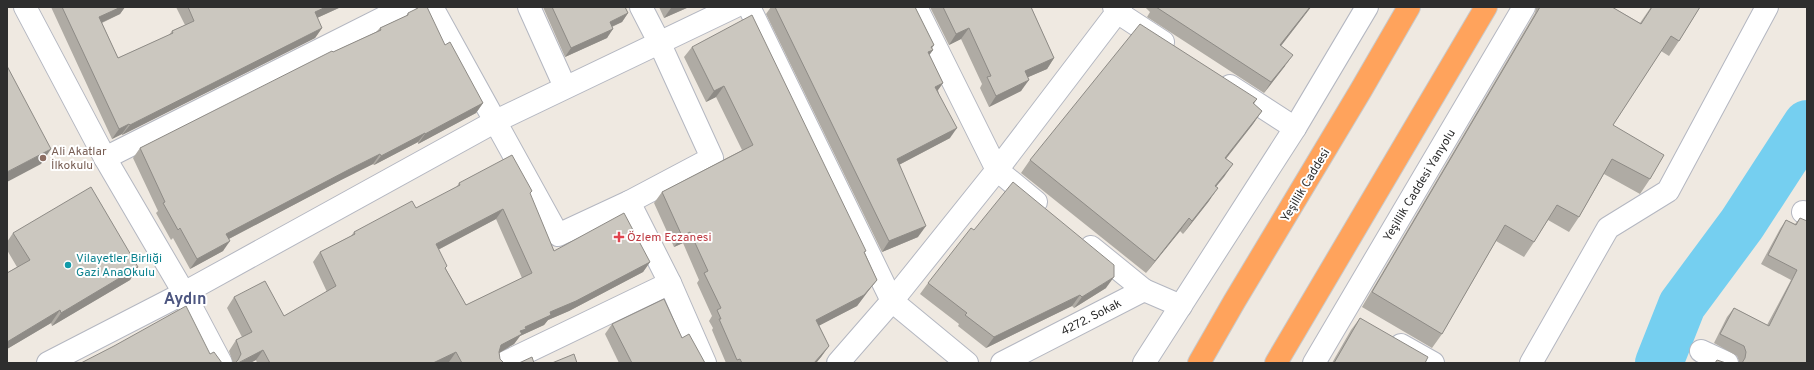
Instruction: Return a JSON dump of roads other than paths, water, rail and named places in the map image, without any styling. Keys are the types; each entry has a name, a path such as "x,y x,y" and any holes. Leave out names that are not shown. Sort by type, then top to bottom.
{"highway":[{"name":"Yeşillik Caddesi","path":"1199,363 1234,302 1334,137 1408,7"},
{"path":"1276,363 1486,7"}],"street":[{"path":"25,7 105,158 184,293 221,363"},
{"path":"105,158 405,7"},
{"path":"432,7 558,235 629,202 712,158 659,42 641,7"},
{"path":"529,7 565,87"},
{"path":"48,363 184,293 496,121 734,7"},
{"path":"749,7 892,301 967,363"},
{"path":"916,7 997,170 1052,215"},
{"path":"1144,363 1295,128 1367,7"},
{"name":"Yeşillik Caddesi Yanyolu","path":"1314,363 1524,7"},
{"path":"1531,363 1608,228 1668,191 1767,7"},
{"path":"838,363 892,301 997,170 1117,9 1182,55"},
{"path":"1216,76 1295,128"},
{"path":"629,202 670,283 705,363"},
{"path":"1076,235 1144,290 1181,306"},
{"path":"504,363 670,283"},
{"name":"4272. Sokak","path":"1002,363 1144,290"},
{"path":"1344,312 1365,324"},
{"path":"1385,336 1433,363"},
{"path":"1701,351 1727,363"}],"waterway":[{"path":"1659,363 1682,305 1742,224 1807,124"}],"place":[{"name":"Ali Akatlar İlkokulu","path":"43,158"},
{"name":"Özlem Eczanesi","path":"619,237"},
{"name":"Vilayetler Birliği Gazi AnaOkulu","path":"68,265"}],"district":[{"name":"Aydın","path":"185,298"}]}
